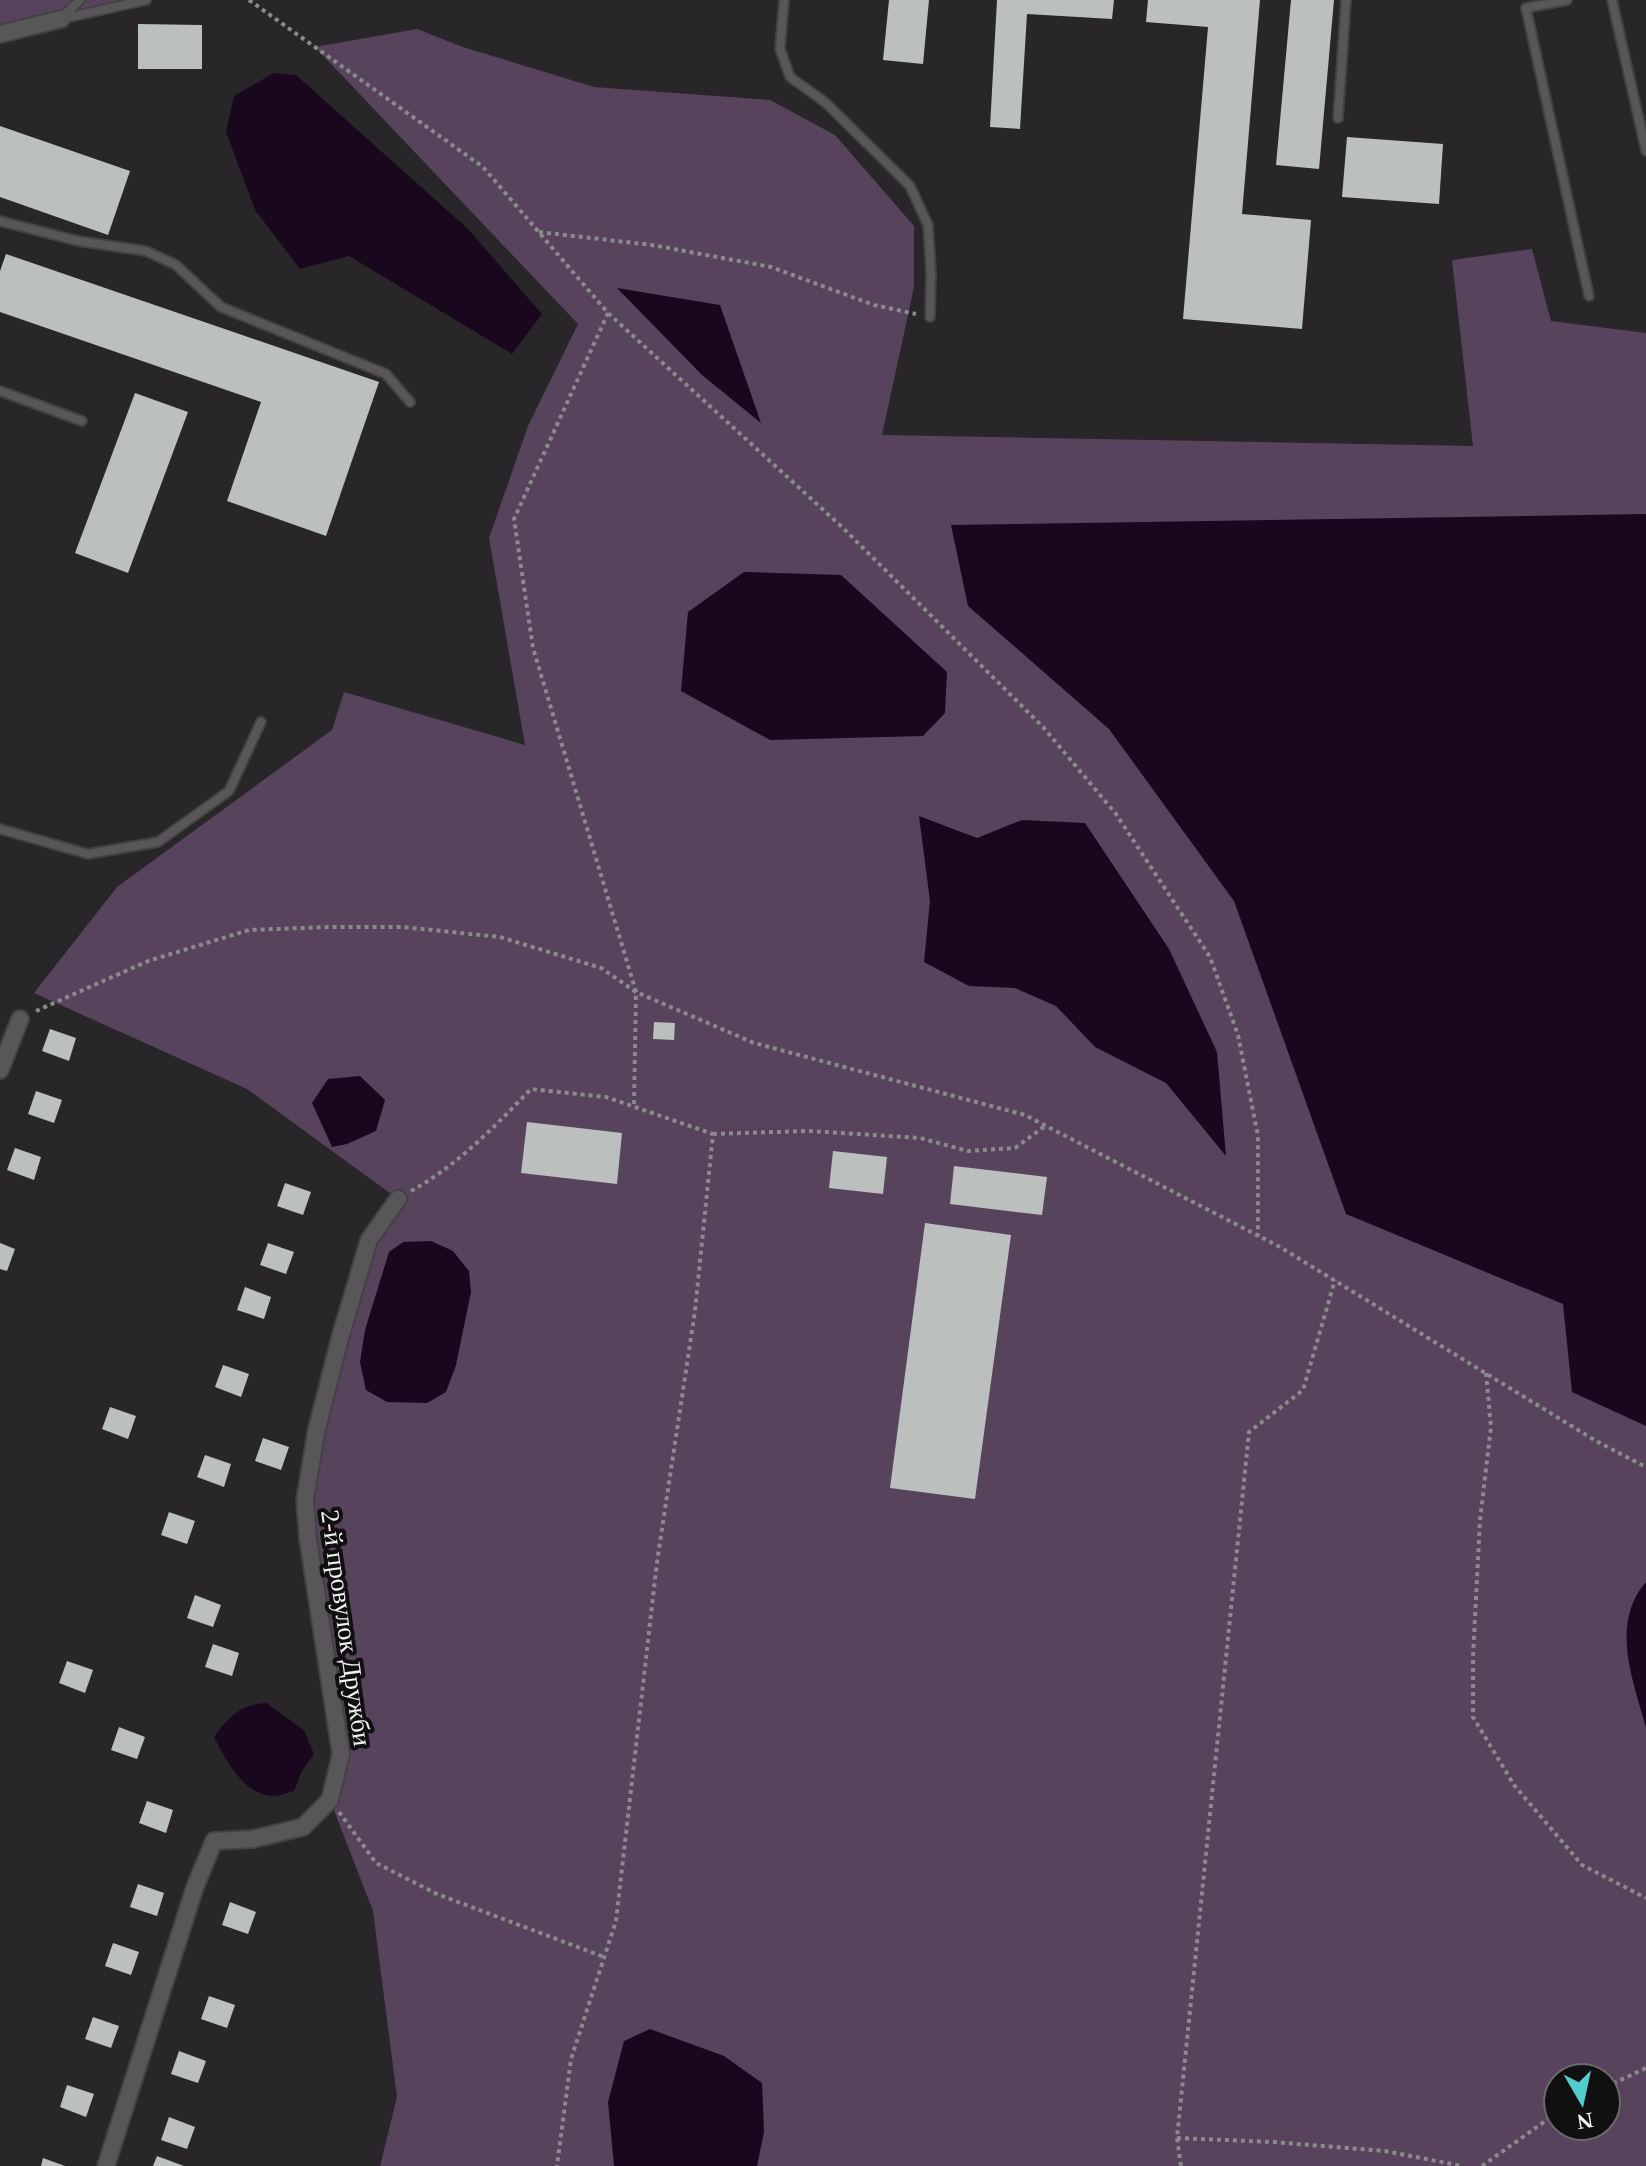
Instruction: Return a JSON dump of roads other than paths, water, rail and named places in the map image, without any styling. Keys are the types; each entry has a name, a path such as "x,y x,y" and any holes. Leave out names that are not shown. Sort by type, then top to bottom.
{"street":[{"path":"0,34 61,19"},
{"path":"0,1070 20,1019"},
{"name":"2-й провулок Дружби","path":"106,2166 195,1887 214,1841 253,1839 303,1827 330,1800 341,1754 308,1539 305,1500 316,1433 369,1240 398,1199"}],"lane":[{"path":"61,19 80,0"},
{"path":"61,19 146,0"},
{"path":"784,0 780,49 790,77 826,103 910,186 928,225 930,317"},
{"path":"1338,118 1346,0"},
{"path":"1567,0 1525,4 1589,296"},
{"path":"1612,0 1646,151"},
{"path":"0,221 78,241 146,251 176,265 221,307 386,374 410,402"},
{"path":"0,391 82,421"},
{"path":"0,829 88,854 158,842 229,791 261,722"}]}
